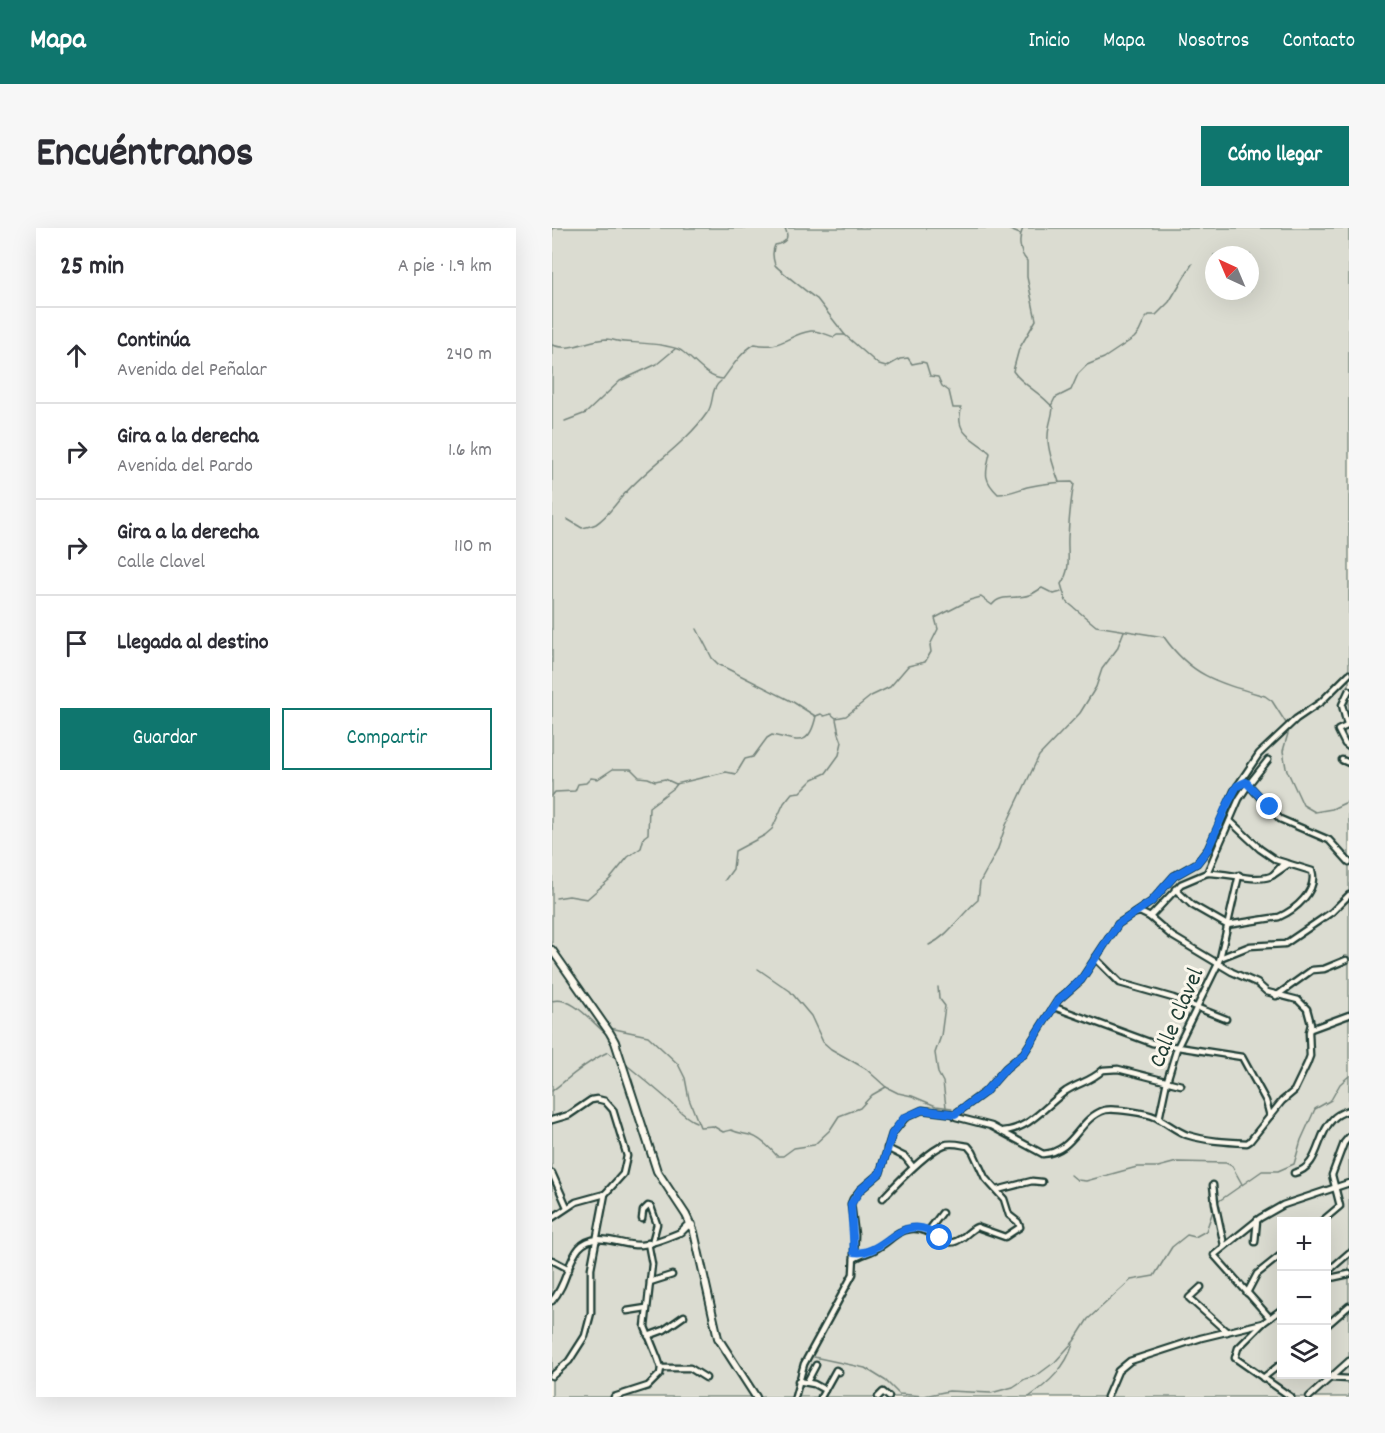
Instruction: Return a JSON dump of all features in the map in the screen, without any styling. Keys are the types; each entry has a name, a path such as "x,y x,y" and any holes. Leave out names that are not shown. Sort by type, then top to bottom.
{"main road":[{"path":"552,950 610,1033 654,1164 660,1178 679,1205 687,1228 695,1234 718,1338 755,1397"}],"street":[{"path":"1207,873 1230,821 1248,769 1274,738 1321,702 1349,674"},
{"path":"1349,690 1342,705 1348,725 1338,730 1349,747"},
{"path":"1146,913 1151,902 1174,876 1192,867 1203,856 1237,786 1245,782 1268,759"},
{"path":"1341,760 1349,763"},
{"path":"1245,782 1280,819 1329,840 1349,862"},
{"path":"1176,889 1192,906 1227,925 1279,917 1305,897 1312,888 1313,872 1286,863 1260,849 1230,821"},
{"path":"955,1114 985,1092 1006,1068 1024,1053 1054,1007 1063,995 1081,980 1114,927 1121,921 1146,913 1181,884 1207,873 1228,873 1261,880 1274,875 1286,863"},
{"path":"1219,962 1239,875"},
{"name":"Calle Clavel","path":"1160,1119 1177,1047 1219,962 1250,946 1285,944 1332,912 1349,895"},
{"path":"829,1397 803,1381 800,1373 853,1274 851,1204 860,1190 880,1173 894,1130 904,1118 922,1110 955,1114 956,1117 1003,1131 1043,1154 1053,1153 1071,1141 1088,1120 1106,1110 1153,1116 1185,1134 1214,1142 1247,1143 1282,1101 1294,1091 1310,1056 1309,1032 1311,1029 1307,1009 1302,1002 1276,996 1253,981 1242,977 1172,936 1146,913"},
{"path":"1095,958 1120,983 1173,998 1226,1019"},
{"path":"1276,996 1312,970 1324,969 1346,960"},
{"path":"1054,1007 1152,1043 1242,1057 1266,1101 1270,1116"},
{"path":"1311,1029 1349,1016"},
{"path":"1003,1131 1026,1124 1065,1092 1093,1079 1103,1070 1118,1069 1181,1085"},
{"path":"552,1120 569,1115 594,1099 605,1101 611,1107 626,1150 627,1161 623,1174 605,1194 591,1268 589,1324 578,1349 569,1361 552,1376"},
{"path":"1294,1173 1302,1171 1312,1162 1332,1120 1349,1110"},
{"path":"1327,1217 1340,1206 1332,1175 1344,1143 1349,1137"},
{"path":"854,1259 878,1248 896,1233 903,1231 929,1230 952,1243 977,1227 1002,1237 1009,1236 1020,1226 1009,1215 1007,1204 985,1178 968,1146 946,1144 913,1167 883,1198"},
{"path":"887,1148 905,1157 913,1167"},
{"path":"552,1173 567,1207"},
{"path":"997,1190 1032,1181 1042,1182"},
{"path":"1270,1318 1214,1255 1257,1220 1283,1205 1349,1183"},
{"path":"1213,1185 1224,1245"},
{"path":"552,1218 567,1207 586,1198 605,1194"},
{"path":"614,1397 648,1386 657,1379 661,1368 645,1327 652,1264 650,1243 657,1224 651,1207 644,1208 642,1219"},
{"path":"929,1230 942,1213"},
{"path":"1255,1242 1257,1220"},
{"path":"552,1301 563,1287 578,1249 588,1242 595,1240 636,1245 650,1243 687,1228"},
{"path":"854,1252 862,1254"},
{"path":"1328,1271 1349,1253"},
{"path":"1247,1293 1257,1274 1277,1257"},
{"path":"552,1260 569,1269"},
{"path":"1331,1278 1349,1274"},
{"path":"650,1282 672,1275"},
{"path":"1201,1287 1189,1298 1227,1332"},
{"path":"1327,1325 1349,1306"},
{"path":"627,1311 646,1308"},
{"path":"1277,1312 1238,1348 1235,1355 1237,1360 1291,1397"},
{"path":"648,1336 664,1330 684,1316"},
{"path":"1107,1397 1118,1371 1125,1364 1201,1338 1263,1323"},
{"path":"1331,1378 1349,1361"},
{"path":"795,1397 797,1389 816,1365"},
{"path":"1263,1378 1277,1366"},
{"path":"661,1368 690,1368 706,1378"},
{"path":"823,1393 836,1370 839,1372"},
{"path":"1331,1378 1349,1379"},
{"path":"1309,1397 1330,1379"},
{"path":"878,1397 883,1392 889,1397"}],"shaded area":[{"path":"552,228 1349,228 1349,1397 552,1397"}],"waterway":[{"path":"785,228 786,240 774,247 775,265 817,299 845,335 879,365 886,367 900,359 908,358 912,364 926,363 930,376 938,377 942,386 949,391 953,408 961,408 960,422 964,432 990,453 986,475 989,484 998,494 1043,484 1061,482 1074,484 1068,531 1068,567 1061,584 1066,601 1096,626 1164,637 1174,650 1196,670 1220,682 1265,696 1272,701 1286,723"},
{"path":"1005,228 1020,234"},
{"path":"1023,228 1020,245 1027,261 1027,277 1036,320 1019,349 1013,371 1053,408 1048,441 1059,482"},
{"path":"1051,406 1055,398 1071,390 1078,374 1087,365 1104,358 1134,338 1145,319 1149,315 1156,315 1169,302 1192,264"},
{"path":"552,345 566,347 606,339 670,347 681,351 712,376 723,379 741,355 755,344 772,345 811,331 834,337 845,335"},
{"path":"565,421 586,413 620,381 657,364 675,349"},
{"path":"567,519 582,528 594,525 603,518 642,476 698,425 709,409 715,388 721,381"},
{"path":"552,796 555,792 575,791 578,784 586,783 591,778 598,779 613,769 631,769 639,777 655,781 665,779 676,784 726,772 736,774 745,759 753,757 767,738 772,735 795,740 806,738 810,734 816,716 821,714 824,716 831,714 836,718 846,716 871,696 890,687 908,666 925,662 931,652 930,645 938,629 935,618 970,600 981,597 992,605 1000,599 1032,594 1042,588 1054,594 1061,592"},
{"path":"697,629 712,658 718,664 793,702 815,716"},
{"path":"929,945 943,936 978,900 980,882 997,851 1006,825 1039,756 1080,713 1096,687 1102,669 1117,649 1124,631"},
{"path":"725,880 733,869 735,851 772,829 784,803 792,793 800,792 813,779 826,773 839,755 842,742 836,719"},
{"path":"1289,730 1283,751 1286,768 1303,805 1315,812 1332,809 1349,801"},
{"path":"556,898 569,896 587,899 610,879 628,857 641,848 644,837 648,834 649,807 677,784"},
{"path":"758,969 790,991 811,1016 823,1042 831,1049 866,1069 886,1087 898,1093 936,1106 952,1108"},
{"path":"938,987 939,998 945,1006 941,1036 935,1053 938,1073 943,1082 946,1107"},
{"path":"552,1001 559,1000 574,1005 605,1031"},
{"path":"610,1028 648,1036 678,1064 685,1078 689,1099 700,1127 713,1126 723,1132 731,1130 754,1136 777,1156 783,1156 794,1148 814,1145 830,1130 839,1116 860,1108 872,1095 886,1087"},
{"path":"552,1091 586,1065 608,1052 618,1060"},
{"path":"624,1063 683,1114 696,1122"},
{"path":"1216,1203 1262,1171 1278,1171 1294,1164 1301,1140 1315,1109 1331,1100 1340,1084 1349,1076"},
{"path":"1071,1175 1077,1180 1086,1181 1137,1167 1158,1167 1177,1162 1226,1163 1232,1166 1242,1184"},
{"path":"814,1357 865,1368 886,1381 899,1394 924,1396 949,1391 991,1393 1013,1387 1025,1379 1036,1376 1055,1362 1074,1341 1088,1319 1131,1280 1154,1276 1172,1247 1187,1235 1195,1237 1206,1231 1214,1208"},
{"path":"1029,1397 1056,1374 1073,1344"}],"route":[{"path":"940,1238 929,1230 911,1229 896,1233 883,1245 870,1252 862,1254 854,1252 855,1235 851,1204 855,1194 875,1179 883,1168 894,1130 904,1118 917,1111 955,1114 992,1086 1001,1073 1024,1053 1058,1000 1081,980 1114,927 1151,902 1174,876 1192,867 1203,856 1237,786 1246,782 1270,807"}]}
